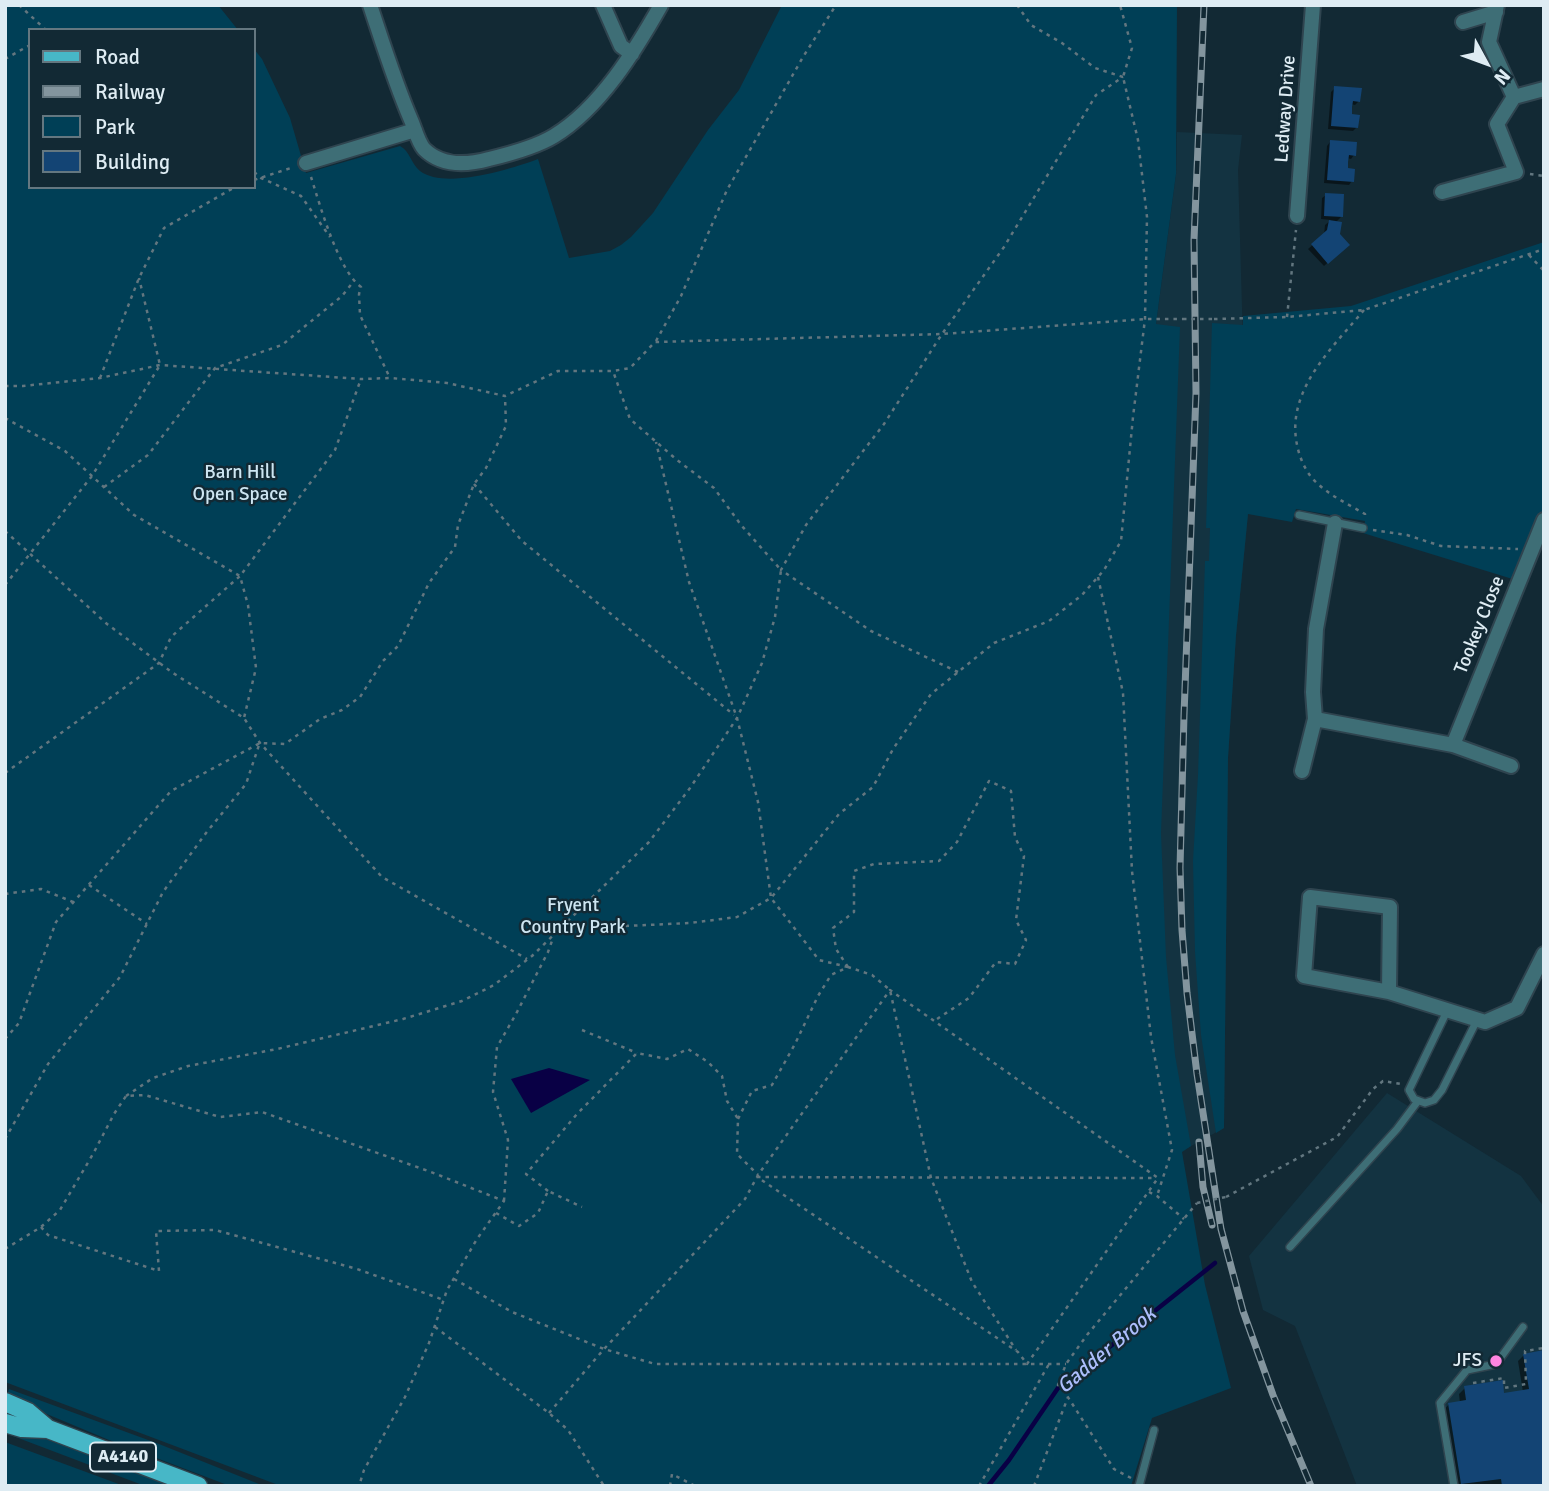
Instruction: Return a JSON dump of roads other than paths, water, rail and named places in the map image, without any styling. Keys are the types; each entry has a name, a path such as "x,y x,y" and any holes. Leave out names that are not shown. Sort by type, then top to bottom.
{"main road":[{"name":"A4140","path":"5,1402 28,1412 48,1429"},
{"name":"A4140","path":"5,1423 22,1428 48,1429 198,1486"}],"street":[{"path":"370,5 395,81 422,147 434,158 453,163 476,162 511,153 552,138 573,123 591,106 632,54 661,5"},
{"path":"603,5 621,46 632,54"},
{"name":"Ledway Drive","path":"1297,216 1313,5"},
{"path":"1463,22 1497,8"},
{"path":"1497,8 1489,41 1514,97"},
{"path":"1442,192 1516,172 1497,124 1514,97 1544,89"},
{"path":"306,163 415,130"},
{"name":"Tookey Close","path":"1453,745 1544,520"},
{"path":"1302,771 1315,719 1313,680 1316,629 1335,523"},
{"path":"1315,719 1453,745 1511,766"},
{"path":"1390,992 1390,907 1310,897 1304,976 1390,992 1485,1022 1517,1008 1544,954"}],"lane":[{"path":"1299,515 1363,528"},
{"path":"1447,1011 1409,1090 1414,1099 1425,1104 1434,1100 1442,1090 1477,1020"},
{"path":"1290,1247 1397,1129 1418,1101"},
{"path":"1454,1486 1440,1403 1467,1370 1496,1364 1523,1328"},
{"path":"1140,1484 1154,1430"}],"waterway":[{"name":"Gadder Brook","path":"988,1486 1058,1388 1215,1263"}],"railway":[{"path":"1204,5 1194,240 1196,393 1180,868 1182,930 1197,1074 1221,1229 1243,1311 1273,1395 1311,1486"},
{"path":"1199,1142 1203,1187 1212,1225"}],"place":[{"name":"JFS","path":"1496,1361"}],"park label":[{"name":"Barn Hill Open Space","path":"240,484"},
{"name":"Fryent Country Park","path":"573,917"}]}
